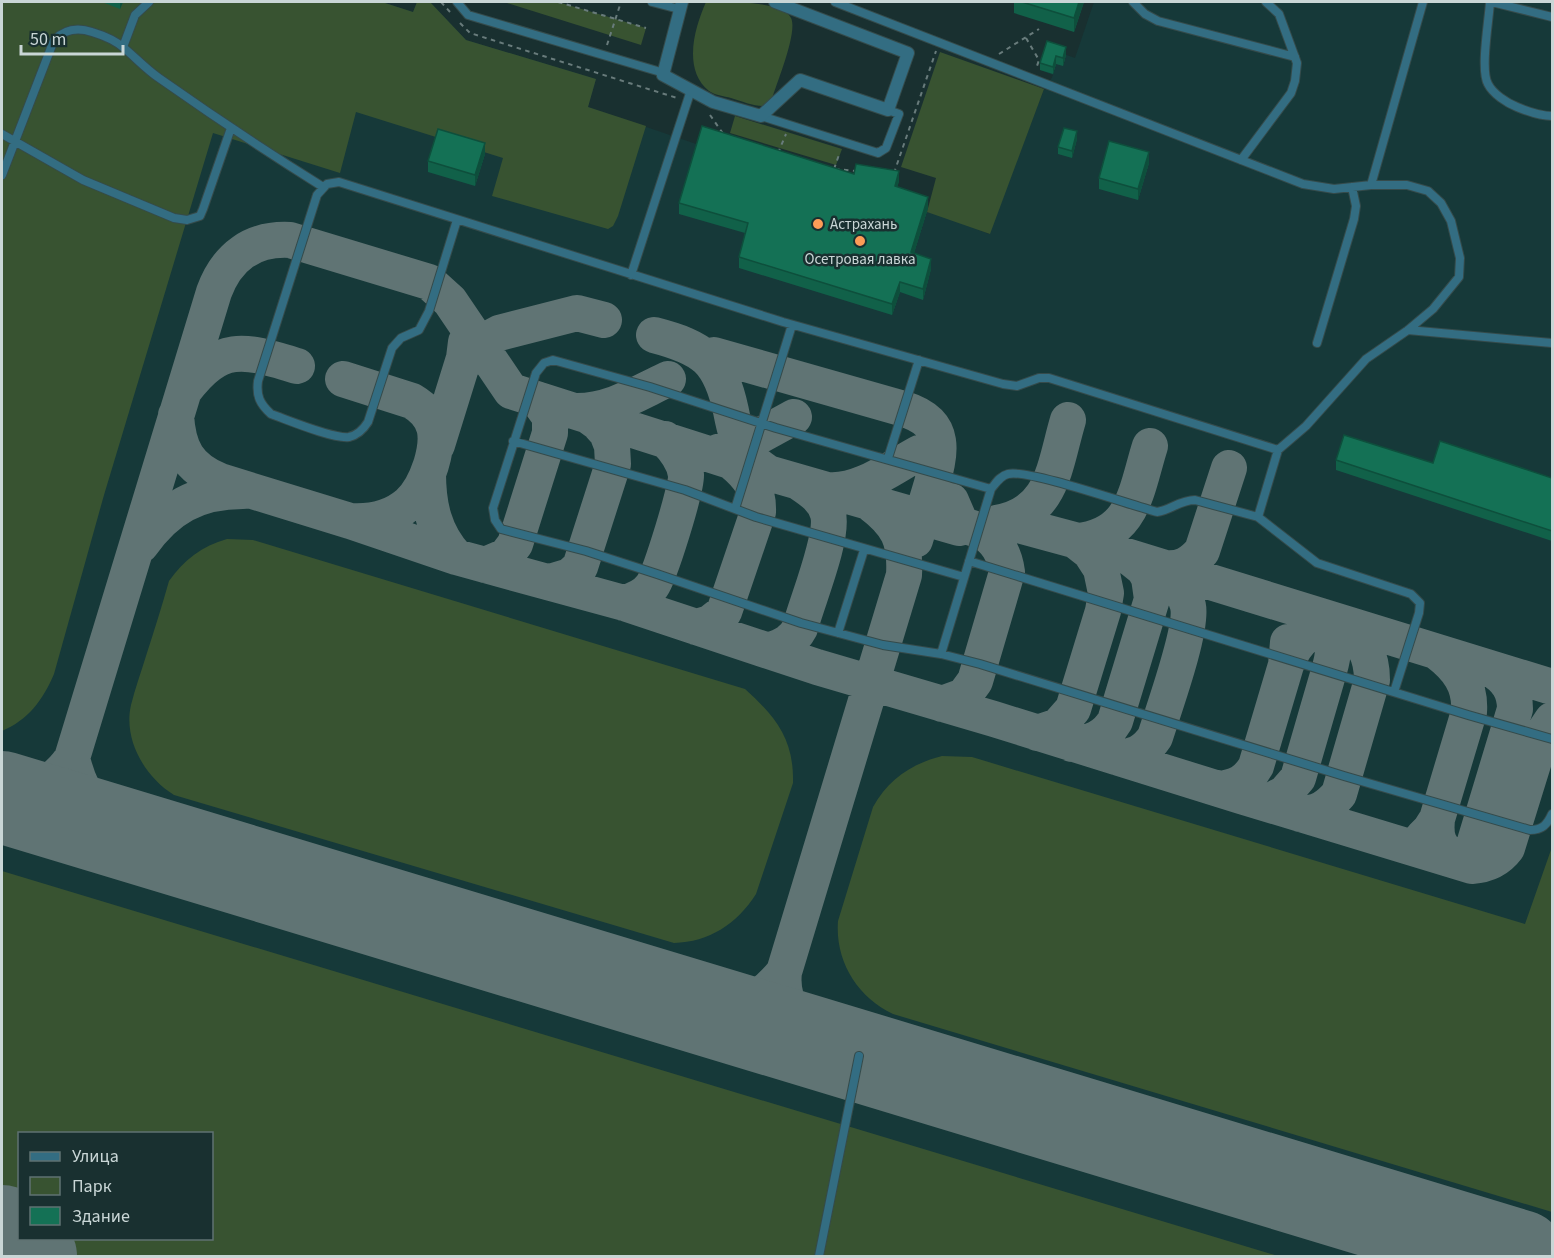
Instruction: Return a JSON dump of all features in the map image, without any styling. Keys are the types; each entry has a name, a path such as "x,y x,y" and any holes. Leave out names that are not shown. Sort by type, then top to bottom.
{"street":[{"path":"680,5 663,75 689,95 761,116 800,80 888,110 908,53 775,2"}],"lane":[{"path":"123,47 135,15 149,2"},
{"path":"457,2 468,15 664,73"},
{"path":"652,2 680,5"},
{"path":"836,2 1303,184 1334,189 1371,184 1407,184 1428,191 1441,203 1451,221 1460,258 1459,277 1433,309 1408,330 1366,359 1306,426 1278,450 1258,517"},
{"path":"1133,2 1145,14 1158,21 1295,57"},
{"path":"1241,160 1291,93 1296,71 1295,57 1279,14 1266,2"},
{"path":"1371,184 1423,2"},
{"path":"1552,17 1491,2 1485,66 1488,85 1495,93 1512,105 1533,114 1552,116"},
{"path":"2,175 54,40 61,33 79,29 92,32 123,47 143,67 322,187"},
{"path":"631,275 689,95"},
{"path":"761,116 878,153 886,148 899,114 888,110"},
{"path":"2,134 83,180 174,218 187,220 200,216 231,128"},
{"path":"457,220 422,327 401,338 392,348 364,428 352,436 336,436 271,414 260,402 257,390 317,195 322,187 332,182 339,182 792,325 1017,386 1039,378 1049,378 1278,450"},
{"path":"1317,343 1354,219 1356,206 1352,187"},
{"path":"735,509 792,325"},
{"path":"1408,330 1552,343"},
{"path":"991,489 553,360 544,363 536,373 493,508 495,520 501,529 596,555 801,623 883,645 941,654 1078,692 1333,772 1522,828 1540,829 1545,826 1552,814"},
{"path":"888,458 919,360"},
{"path":"513,441 685,490 735,509 864,550 964,577"},
{"path":"941,654 991,489 1003,476 1018,473 1157,512 1187,500 1195,500 1258,517 1317,563 1411,594 1420,603 1419,613 1394,692"},
{"path":"838,633 864,550"},
{"path":"969,561 1552,739"},
{"path":"819,1257 858,1056"}],"path":[{"path":"441,2 470,33 598,74 689,95"},
{"path":"558,2 646,28"},
{"path":"598,74 621,2"},
{"path":"997,56 1039,29"},
{"path":"888,174 893,174 939,43"},
{"path":"710,115 727,139"},
{"path":"834,169 864,172"}],"shaded area":[{"name":"Астрахань","path":"2,2 382,2 413,12 417,2 430,2 466,40 596,79 588,107 699,145 895,197 989,234 1044,89 1046,90 1053,75 1040,70 1047,48 1075,58 1094,2 1552,2 1552,1256 2,1256"}],"green space":[{"path":"2,2 382,2 413,12 417,2 430,2 466,40 596,79 588,107 646,126 618,216 613,226 608,229 492,196 503,158 356,112 340,173 213,133 104,495 54,674 34,708 20,721 2,731"},
{"path":"504,2 558,2 646,28 641,45"},
{"path":"706,2 765,5 786,12 791,18 792,34 786,57 772,99 763,106 714,94 701,82 693,60 693,48 698,23"},
{"path":"940,52 1044,89 990,234 927,212 936,178 901,167"},
{"path":"735,116 842,149 836,165 730,133"},
{"path":"227,539 253,540 745,689 766,709 781,730 790,754 793,783 756,894 740,914 721,929 699,939 674,943 174,795 154,778 133,744 129,718 131,705 169,581 194,555"},
{"path":"942,756 972,757 1525,924 1552,847 1552,1212 893,1014 880,1007 859,988 845,964 840,950 838,921 873,807 879,797 886,788 911,768"},
{"path":"2,871 1278,1256 2,1256"}],"building":[{"path":"1022,2 1079,2 1074,18"},
{"path":"1047,41 1066,47 1063,58 1056,56 1053,67 1040,63"},
{"name":"Астрахань","path":"702,126 854,174 856,164 899,171 895,186 928,197 911,252 931,259 923,289 900,282 892,304 739,257 748,223 679,203"},
{"path":"1064,128 1077,131 1072,151 1058,147"},
{"path":"438,129 485,143 475,175 428,161"},
{"path":"1109,141 1149,152 1138,189 1099,178"},
{"path":"1344,435 1433,463 1440,441 1552,478 1552,531 1336,460"}],"taxiway":[{"path":"2,793 23,792 42,786 58,774 72,758 214,292 219,280 234,260 243,252 264,242 290,240 429,282 450,301 511,391 768,473 959,528"},
{"path":"462,365 486,340 499,333 577,313 604,320"},
{"path":"654,335 686,345 697,351 715,368 727,394 741,445 751,460 768,473"},
{"path":"437,445 464,358 466,342"},
{"path":"184,391 210,364 222,357 234,354 262,356 297,366"},
{"path":"708,359 714,355 904,409 929,422 938,441 937,464 915,540"},
{"path":"343,379 412,401 421,407 432,421 436,437 429,471 412,500 402,509 388,516 374,520 351,521"},
{"path":"577,411 613,405 668,379"},
{"path":"485,565 506,556 515,544 550,433 550,417 537,399"},
{"path":"176,415 179,438 187,456 200,470 220,481 456,557 624,603 817,667 1472,866 1492,861 1507,848 1542,735 1552,720"},
{"path":"550,582 570,576 580,567 613,464 612,446 607,433 587,415"},
{"path":"718,452 741,446 794,417"},
{"path":"996,523 1015,518 1029,510 1040,499 1054,471 1068,420"},
{"path":"624,603 640,597 652,586 678,513 686,475 678,455 665,439"},
{"path":"1077,541 1096,537 1110,530 1121,520 1136,494 1150,446"},
{"path":"827,490 839,490 863,484 919,453"},
{"path":"696,627 710,623 724,612 758,512 757,496 752,484 732,462"},
{"path":"1163,568 1185,565 1202,551 1229,468"},
{"path":"428,473 429,496 437,528 456,557"},
{"path":"770,650 788,642 800,628 827,538 829,524 824,504 800,483"},
{"path":"141,545 161,521 184,504 211,494 243,491"},
{"path":"942,704 964,696 975,681 1007,572 1002,554 995,543 986,534 961,524 951,501"},
{"path":"688,1005 730,1007 742,1004 763,993 784,972 904,575 902,542 894,526 870,503"},
{"path":"1007,522 1074,540 1552,687"},
{"path":"1037,733 1058,726 1073,709 1103,611 1106,593 1101,569 1090,552 1076,541"},
{"path":"1072,744 1097,738 1107,732 1115,721 1152,599 1149,578 1144,569 1129,557"},
{"path":"1116,757 1138,753 1155,737 1182,651 1188,606 1181,590 1163,568"},
{"path":"1258,801 1272,800 1285,793 1298,778 1329,671 1333,653 1332,639 1330,633 1312,614"},
{"path":"1286,665 1296,646 1308,634 1324,627 1344,624 1361,642 1372,671 1372,680 1339,794 1322,809 1300,814"},
{"path":"1219,789 1240,783 1256,766 1286,665 1288,642"},
{"path":"1423,837 1437,819 1469,712 1468,693 1462,678 1437,652"},
{"path":"1437,819 1439,842 1453,860 1473,848 1515,709 1514,696 1509,686 1491,669"},
{"path":"72,758 81,786 95,808 114,825 140,839"},
{"path":"784,972 785,995 789,1005 800,1022 824,1046"}],"runway":[{"path":"2,797 1520,1256"},
{"path":"2,1231 31,1256"}],"place":[{"name":"Астрахань","path":"818,224"},
{"name":"Осетровая лавка","path":"860,241"}]}
